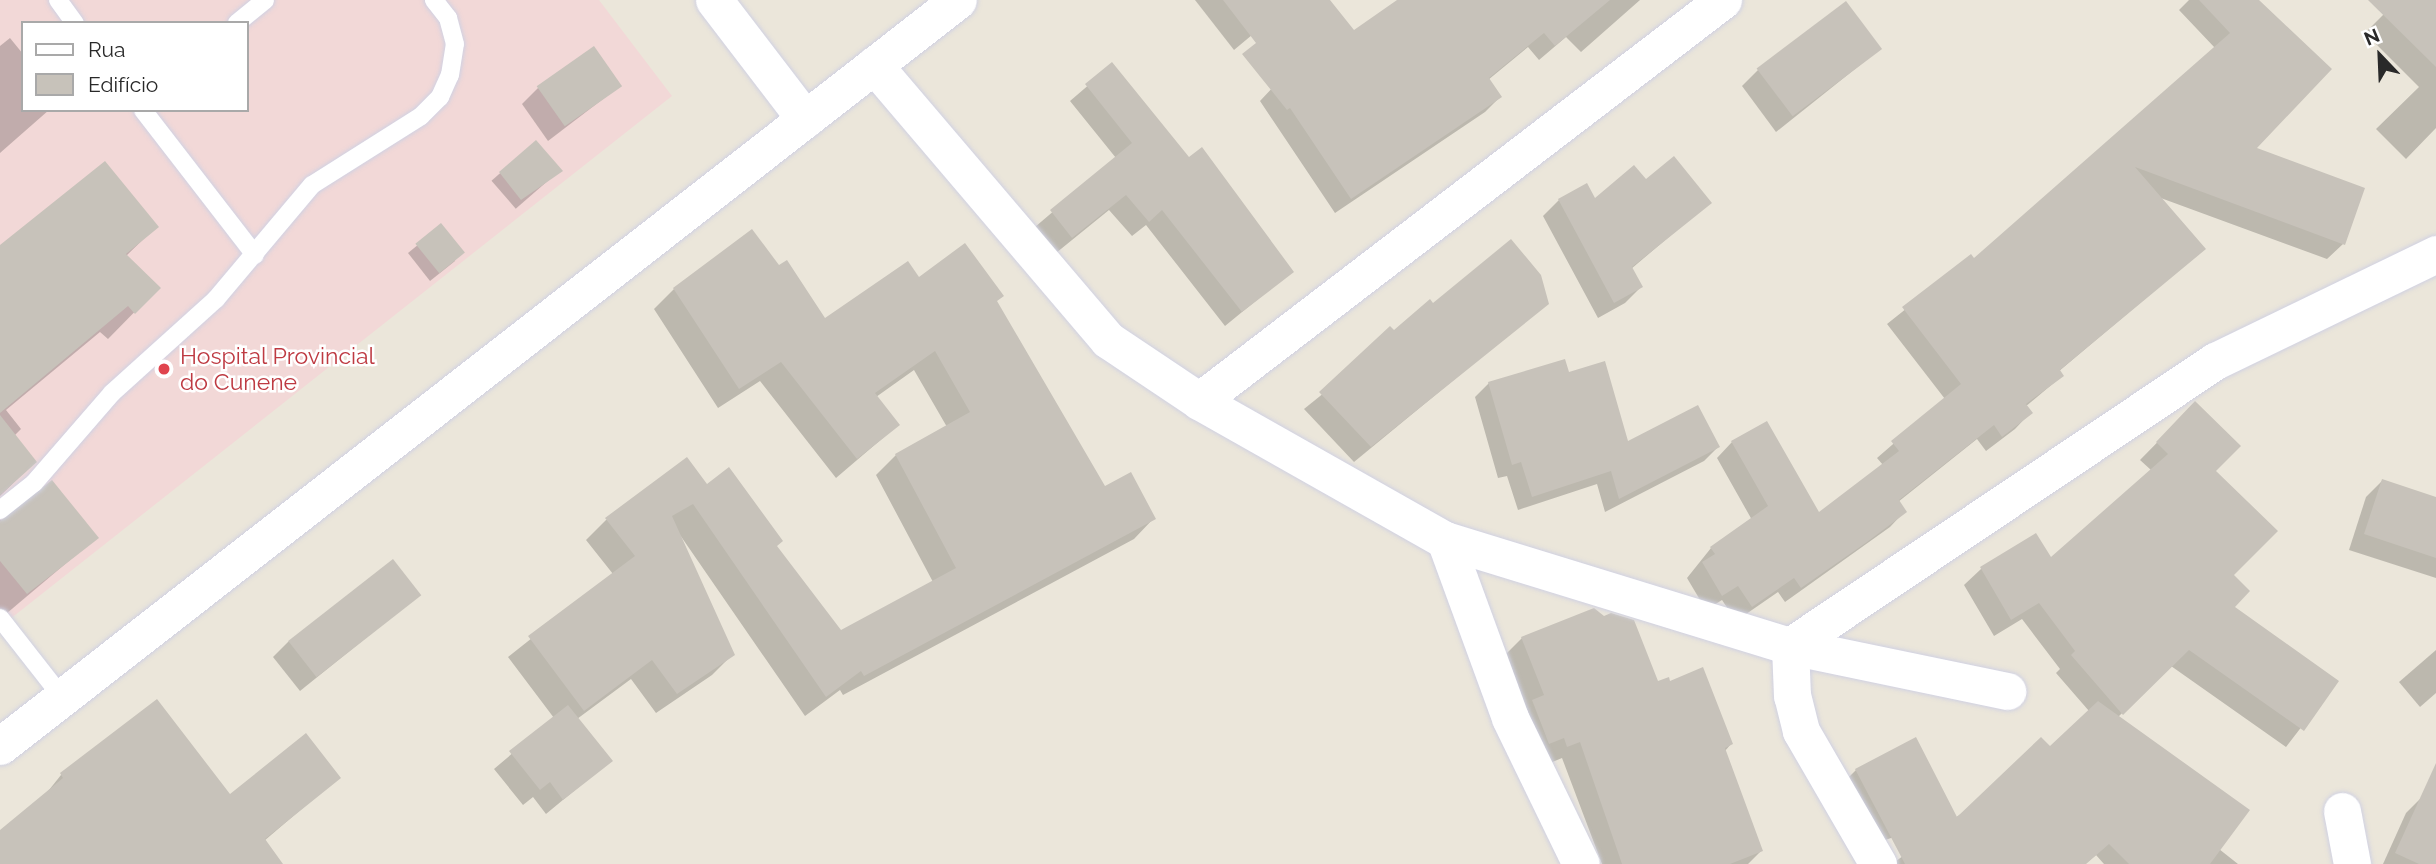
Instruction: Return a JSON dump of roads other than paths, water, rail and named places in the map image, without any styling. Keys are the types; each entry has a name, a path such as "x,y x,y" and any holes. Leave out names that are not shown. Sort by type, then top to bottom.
{"street":[{"path":"714,0 805,119"},
{"path":"0,746 958,0"},
{"path":"1199,401 1723,0"},
{"path":"874,65 1108,340 1199,401 1445,540 1790,646 2007,691"},
{"path":"1790,646 2215,361 2436,254"},
{"path":"1445,540 1510,718 1581,864"},
{"path":"1790,646 1792,696 1801,732 1878,864"},
{"path":"2342,811 2352,864"}],"lane":[{"path":"58,0 74,21"},
{"path":"239,21 265,0"},
{"path":"0,510 34,483 112,393 216,299 312,185 421,116 440,97 450,75 454,44 448,18 434,0"},
{"path":"145,112 255,255"},
{"path":"0,618 62,697"}],"place":[{"name":"Hospital Provincial do Cunene","path":"164,369"}]}
